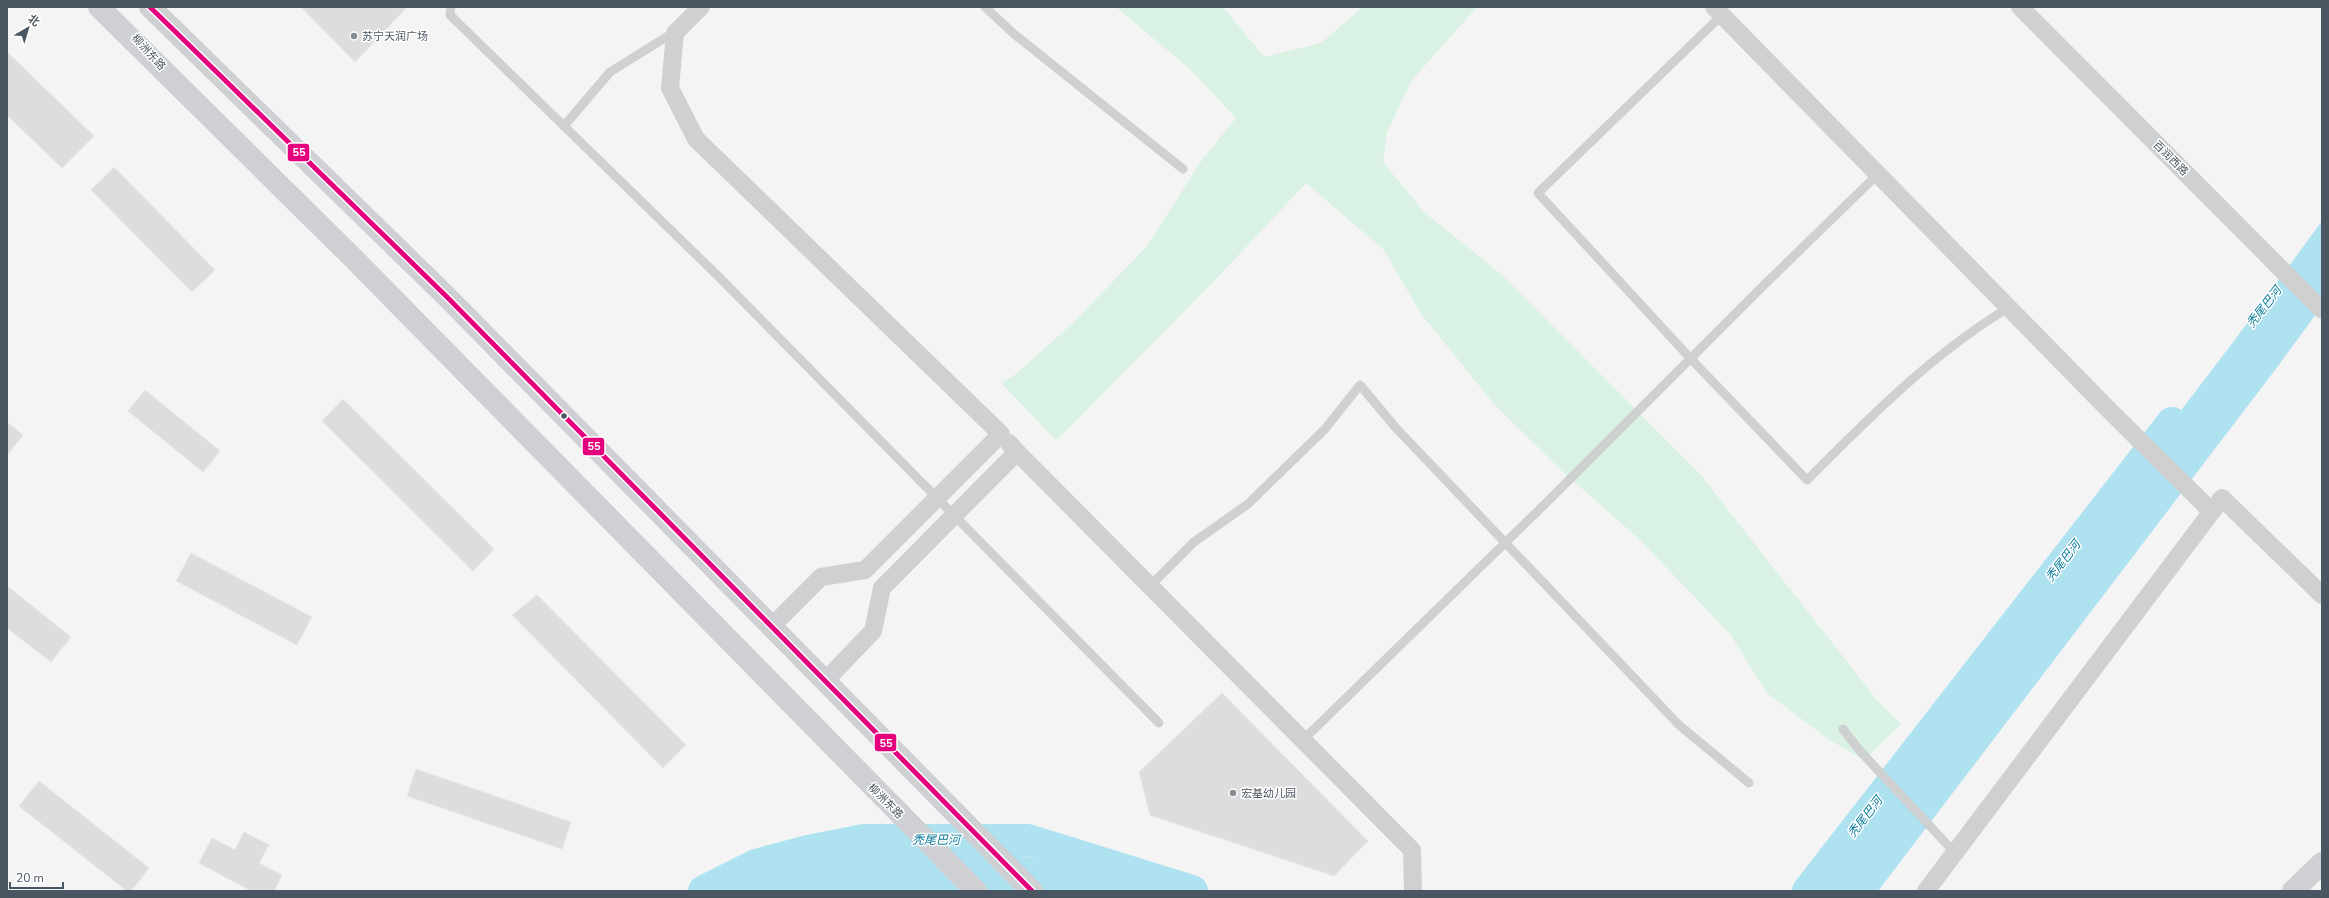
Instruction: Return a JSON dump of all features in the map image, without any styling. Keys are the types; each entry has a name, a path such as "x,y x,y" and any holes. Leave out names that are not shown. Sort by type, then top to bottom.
{"main road":[{"path":"99,7 190,97"},
{"name":"柳洲东路","path":"108,7 190,97 745,655 864,780 976,891"},
{"path":"150,7 448,297 1032,891"},
{"path":"2293,891 2322,863"}],"street":[{"path":"701,7 675,33 670,88 696,139 1001,434 1017,452 1412,850 1413,891"},
{"name":"百润西路","path":"2020,7 2322,310"},
{"path":"1718,11 2008,308 2205,505"},
{"path":"771,627 821,577 865,570 1001,434"},
{"path":"825,681 873,631 882,588 1017,452"},
{"path":"1926,891 1955,853 2205,505 2222,498 2322,596"}],"lane":[{"path":"451,7 450,15 720,278 1159,723"},
{"path":"985,7 1026,44 1182,169"},
{"path":"1718,11 1538,193 1691,359 1807,480 1878,409 1923,369 1979,325 2008,308"},
{"path":"564,126 610,72 683,25"},
{"path":"1303,740 1506,542 1878,174"},
{"path":"1150,586 1194,542 1248,504 1325,429 1360,385 1396,428 1679,725 1749,783"},
{"path":"1843,728 1860,751 1955,853"}],"green space":[{"path":"1116,7 1223,7 1264,57 1321,43 1363,7 1477,7 1412,80 1387,132 1383,162 1424,212 1502,275 1699,473 1877,700 1901,724 1864,760 1828,739 1767,693 1730,634 1639,539 1561,470 1494,404 1422,315 1383,249 1306,183 1217,278 1058,439 1054,438 1001,383 1016,374 1073,323 1147,246 1202,160 1236,118 1191,70"}],"water":[{"path":"2322,221 2322,306 2275,370 1878,891 1814,891 2234,341"},
{"path":"865,841 981,846 1172,891 712,891 735,876"}],"building":[{"name":"苏宁天润广场","path":"301,7 407,7 355,62"},
{"path":"7,52 94,136 62,168 7,115"},
{"path":"114,167 215,270 192,292 91,190"},
{"path":"145,390 220,451 203,472 128,411"},
{"path":"343,399 494,549 473,571 322,421"},
{"path":"7,422 23,435 7,455"},
{"path":"191,553 312,617 297,645 176,581"},
{"path":"7,586 71,637 51,662 7,628"},
{"path":"537,595 686,745 663,768 512,615"},
{"name":"宏基幼儿园","path":"1222,693 1368,841 1334,876 1150,815 1139,772"},
{"path":"416,769 571,822 562,849 407,796"},
{"path":"39,781 149,868 131,891 127,891 19,806"},
{"path":"244,832 269,845 259,863 282,875 274,891 251,891 199,863 212,838 235,850"}],"waterway":[{"name":"秃尾巴河","path":"1808,891 2172,423"},
{"name":"秃尾巴河","path":"704,891 756,865 808,851 864,840 1028,840 1192,891"}],"transit line":[{"name":"55","path":"150,7 447,297 1032,891"}],"place":[{"name":"苏宁天润广场","path":"354,36"},
{"name":"宏基幼儿园","path":"1233,793"}]}
